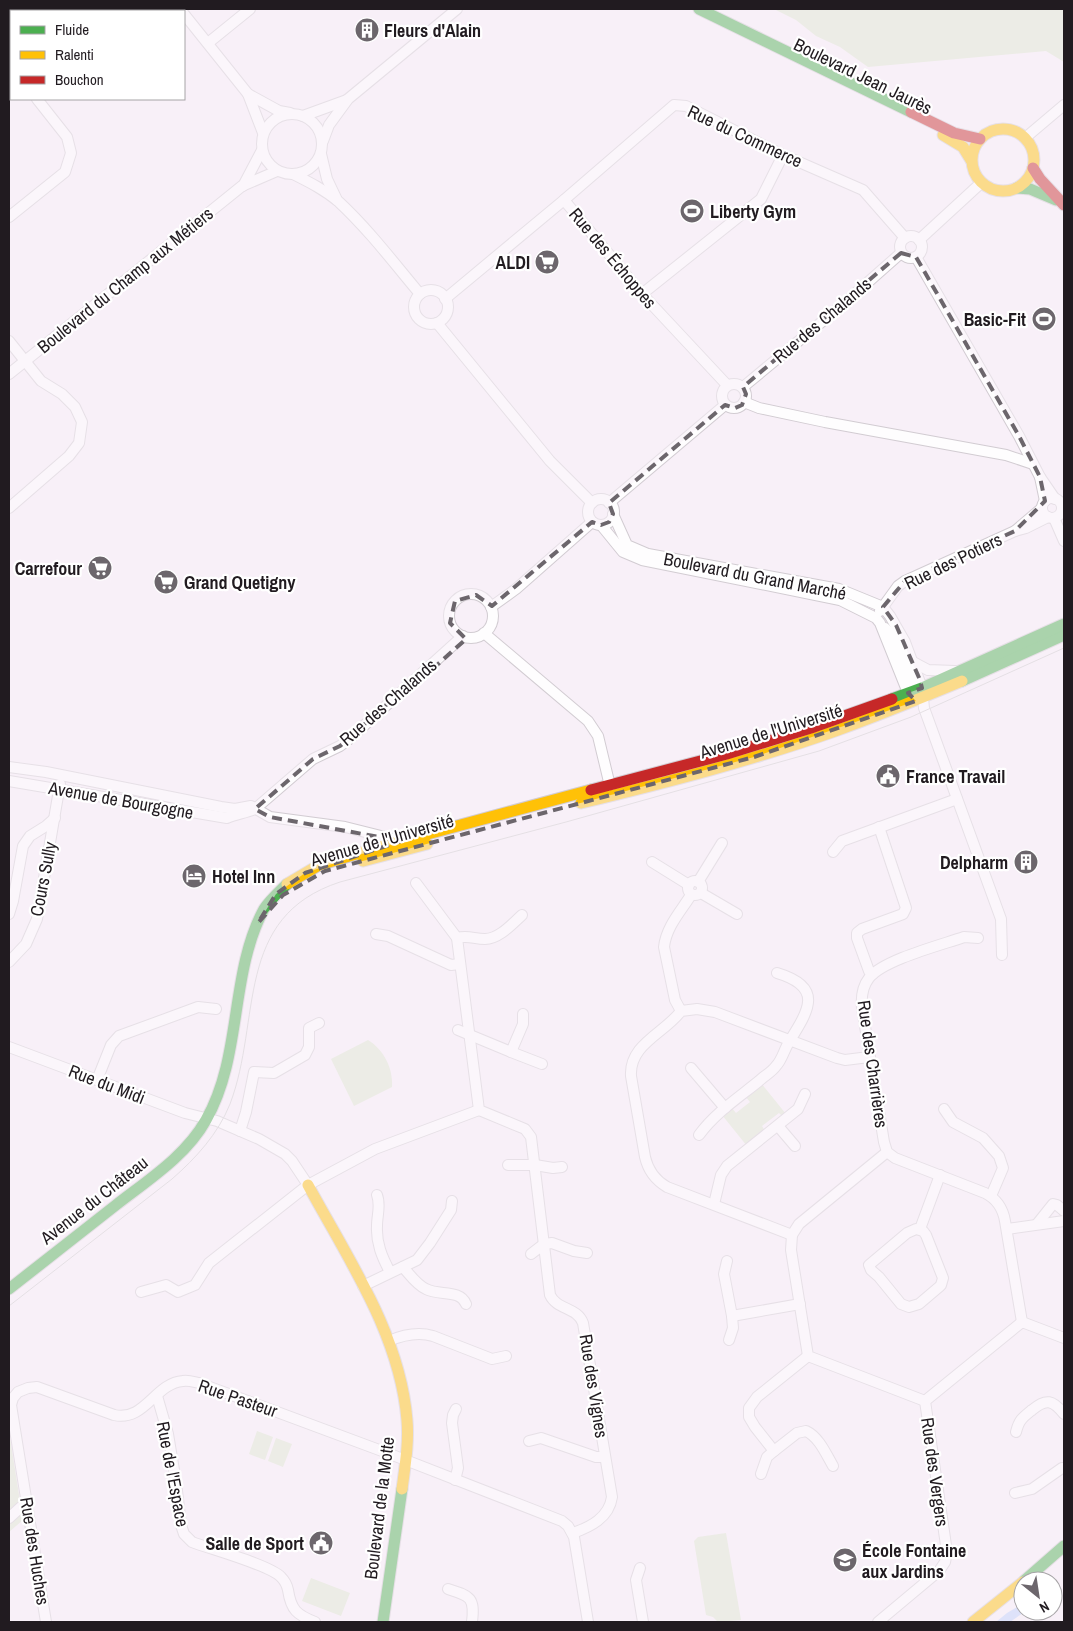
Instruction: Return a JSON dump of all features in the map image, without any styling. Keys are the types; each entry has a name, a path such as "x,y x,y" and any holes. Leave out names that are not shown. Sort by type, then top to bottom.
{"main road":[{"name":"Boulevard Jean Jaurès","path":"699,9 954,133 980,139"},
{"name":"Boulevard Jean Jaurès","path":"737,26 750,38 794,62 955,141 963,147 972,160"},
{"path":"1017,188 1029,176 1032,168 1032,152 1024,138 1017,133 1007,130 997,130 988,133 980,139 973,152 972,160 976,176 981,183 998,191 1008,191 1017,188 1030,189 1063,203"},
{"path":"1032,168 1063,203"},
{"name":"Avenue de l'Université","path":"920,694 958,671 1064,624"},
{"name":"Avenue de l'Université","path":"258,923 265,908 288,882 319,865 402,841 805,742 1064,635"},
{"name":"Avenue de l'Université","path":"258,923 283,895 302,882 325,871 611,791"},
{"name":"Avenue du Château","path":"9,1289 165,1167 197,1134 218,1096 224,1077 246,957 258,923"},
{"name":"Boulevard de la Motte","path":"308,1185 363,1286 389,1341 404,1393 408,1420 406,1461 383,1622"},
{"path":"1035,1571 1064,1546"},
{"path":"973,1622 1013,1590"}],"street":[{"path":"208,43 250,9"},
{"path":"338,201 327,179 321,154 323,141 330,125 348,99 457,9"},
{"path":"185,15 248,94 263,133"},
{"path":"248,94 279,111 309,118 316,125 323,141"},
{"path":"303,116 348,99"},
{"path":"9,218 65,172 72,153 67,137 37,100"},
{"name":"Rue du Commerce","path":"564,200 674,105 686,106 783,155 863,190 905,238"},
{"path":"1024,138 1064,105"},
{"path":"292,113 274,119 263,133 261,142 264,158 277,171 293,174 316,186 338,201 383,248 420,294"},
{"name":"Boulevard du Champ aux Métiers","path":"242,186 262,150"},
{"path":"293,174 306,171 314,165 321,154"},
{"path":"642,294 760,199 783,155"},
{"name":"Boulevard du Champ aux Métiers","path":"9,374 242,186 277,171"},
{"path":"919,240 981,183"},
{"name":"Rue des Échoppes","path":"446,299 564,200 642,294 727,385"},
{"path":"914,237 919,240 922,249 916,257 910,258 901,253 900,243 905,238 914,237"},
{"name":"Rue des Chalands","path":"743,387 841,306 901,253"},
{"path":"916,257 1019,436 1040,477 1049,509 1064,540"},
{"path":"431,290 437,291 446,299 448,310 442,320 437,323 426,324 414,313 414,302 420,294 431,290"},
{"path":"437,323 550,461 592,503"},
{"path":"9,340 41,381 62,394 76,407 82,422 82,433 79,443 69,456 9,508"},
{"path":"735,383 743,387 746,394 744,402 735,408 725,405 721,394 727,385 735,383"},
{"path":"744,402 759,408 825,422 1006,455 1033,464"},
{"path":"609,502 725,405"},
{"path":"596,524 588,512 592,503 598,500 609,502"},
{"path":"491,607 596,524 609,522 614,514 609,502"},
{"name":"Rue des Potiers","path":"878,621 883,607 898,586 905,581 1015,531 1049,509"},
{"name":"Boulevard du Grand Marché","path":"614,514 627,545 648,554 839,589 883,607"},
{"name":"Boulevard du Grand Marché","path":"596,524 622,552 642,560 840,600 878,621 894,637 920,694"},
{"path":"476,594 482,597 491,607 492,621 484,633 479,636 462,635 450,623 449,616 453,603 460,597 476,594"},
{"path":"883,607 896,625 913,662 920,694 1001,919 1002,955"},
{"path":"484,633 588,722 598,736 611,791"},
{"name":"Rue des Chalands","path":"256,806 313,759 348,740 440,652 462,635"},
{"path":"913,662 928,670 958,671"},
{"name":"Avenue de Bourgogne","path":"9,763 123,781 157,790 220,802 230,811"},
{"name":"Avenue de Bourgogne","path":"9,767 60,783"},
{"name":"Avenue de Bourgogne","path":"9,776 245,813 256,806"},
{"name":"Avenue de Bourgogne","path":"9,781 60,783"},
{"name":"Cours Sully","path":"9,962 26,944 37,919 60,783"},
{"path":"833,852 842,841 958,799"},
{"path":"256,806 270,817 345,827 402,841"},
{"name":"Cours Sully","path":"9,914 23,846 30,836 55,818"},
{"path":"873,974 869,971 857,938 857,933 862,929 903,914 906,908 879,828"},
{"path":"681,1011 675,1000 664,947 665,939 668,931 722,843"},
{"path":"652,862 736,914"},
{"path":"141,1292 166,1285 178,1292 195,1285 209,1263 308,1185 375,1149 478,1110 457,938 416,883"},
{"path":"457,938 467,936 482,939 491,938 522,915"},
{"path":"376,934 388,936 451,965 460,964"},
{"name":"Rue des Charrières","path":"978,938 964,937 880,968 865,984 862,999 869,1057 887,1152 895,1158 991,1196"},
{"path":"699,1135 710,1121 776,1067 797,1030 809,997 807,990 792,977 778,973"},
{"path":"97,1080 111,1045 119,1036 198,1008 216,1010"},
{"path":"792,1235 661,1184 652,1174 645,1157 631,1076 633,1060 639,1050 673,1021 681,1011 698,1009 715,1012 841,1059 869,1057"},
{"path":"511,1052 523,1024 523,1014"},
{"path":"240,1131 254,1072 274,1073 305,1055 309,1047 309,1028 320,1023"},
{"path":"458,1030 542,1064"},
{"name":"Rue du Midi","path":"9,1047 185,1113 207,1118"},
{"path":"690,1068 725,1108"},
{"path":"714,1204 721,1175 727,1166 798,1109 805,1094"},
{"name":"Rue des Vignes","path":"478,1110 527,1131 531,1137 551,1297 558,1305 576,1314 583,1323 612,1492 610,1506 597,1521 572,1533"},
{"path":"944,1110 953,1122 983,1138 999,1156 1002,1168 1001,1174 991,1196 1002,1210 1007,1229 1022,1322 1064,1338"},
{"name":"Boulevard de la Motte","path":"207,1118 260,1139 285,1154 308,1185"},
{"path":"778,1126 795,1146"},
{"path":"808,1356 791,1250 792,1235 799,1224 887,1152"},
{"path":"508,1165 562,1167"},
{"path":"920,1229 940,1175"},
{"path":"377,1195 380,1201 377,1222 378,1244 390,1272"},
{"path":"363,1286 417,1260 451,1210 452,1201"},
{"path":"1037,1224 1053,1204 1064,1211"},
{"path":"1007,1229 1064,1221"},
{"path":"920,1229 924,1231 929,1239 943,1278 939,1287 919,1304 909,1308 901,1304 871,1270 869,1265 907,1233 920,1229"},
{"path":"531,1254 544,1244 556,1243 574,1251 586,1253"},
{"path":"726,1261 724,1274 733,1328 730,1340"},
{"path":"403,1267 424,1288 438,1293 456,1295 461,1297 466,1304"},
{"path":"732,1316 800,1304"},
{"name":"Rue des Vergers","path":"878,1622 939,1572 945,1562 947,1552 925,1401 1022,1322"},
{"path":"389,1341 412,1334 428,1334 492,1359 506,1356"},
{"path":"808,1356 925,1401"},
{"path":"774,1451 752,1422 749,1416 749,1408 757,1397 808,1356"},
{"name":"Rue Pasteur","path":"18,1392 33,1387 42,1388 121,1416 138,1412 169,1386 182,1381 198,1383 562,1521 572,1533"},
{"name":"Rue des Huches","path":"18,1392 11,1405 46,1622"},
{"name":"Rue de l'Espace","path":"157,1396 168,1434 181,1525 184,1534 192,1542 261,1566 281,1576 286,1583 292,1608 301,1617 316,1622"},
{"path":"1016,1432 1019,1420 1041,1403 1053,1404 1064,1414"},
{"path":"455,1480 458,1468 452,1423 456,1409"},
{"path":"761,1474 766,1457 797,1433 806,1431 811,1434 824,1450 833,1466"},
{"name":"Rue des Vignes","path":"529,1441 541,1438 596,1457 605,1457"},
{"path":"1014,1493 1032,1489 1064,1468"},
{"path":"9,1518 21,1507 28,1506"},
{"path":"572,1533 588,1622"},
{"path":"640,1568 636,1580 643,1622"},
{"path":"448,1589 466,1595 470,1599 473,1605 472,1622"}],"highlighted area":[{"path":"901,253 916,257 1019,436 1040,477 1045,501 1015,531 905,581 883,607 896,625 920,680 922,688 908,693 916,701 754,757 325,871 283,895 258,923 276,894 305,873 401,841 270,817 255,809 313,759 340,746 386,705 398,700 466,639 450,623 455,601 476,595 492,606 592,522 601,525 609,522 613,514 609,503 725,405 735,408 742,405 746,394 743,387"}],"green space":[{"path":"774,9 1064,9 1064,62 1046,51 868,67 840,47 816,36 796,20"},
{"path":"368,1040 383,1054 391,1073 392,1087 354,1106 331,1059"},
{"path":"761,1083 786,1114 783,1117 779,1113 762,1126 765,1131 747,1146 722,1115 731,1107 736,1113 750,1102 745,1096"},
{"path":"257,1431 273,1437 265,1460 249,1454"},
{"path":"276,1438 292,1444 283,1467 268,1461"},
{"path":"9,1439 23,1520 9,1532"},
{"path":"726,1533 741,1620 718,1622 713,1617 706,1615 694,1541 698,1537"},
{"path":"311,1578 350,1593 341,1616 302,1601"}],"water":[{"path":"1013,1610 1013,1620 1010,1622 996,1622"}],"tram line":[{"path":"9,1306 172,1179 190,1163 213,1135 230,1104 240,1072 257,975 267,945 282,920 306,898 340,882 566,822 819,751 911,717 1064,648"}],"traffic: fast":[{"path":"699,9 911,112"},
{"path":"1017,188 1030,189 1056,200"},
{"path":"892,699 922,688 1064,624"},
{"path":"962,681 1064,635"},
{"path":"9,1289 166,1167 198,1133 218,1095 226,1069 245,960 253,934 264,909 287,884"},
{"path":"383,1622 402,1489"},
{"path":"1035,1571 1064,1546"}],"traffic: slow":[{"path":"1003,129 1020,134 1025,138 1029,143 1034,160 1029,177 1025,182 1020,186 1003,191 986,186 981,182 977,177 972,160 977,143 981,138 986,134 1003,129"},
{"path":"943,135 963,147 971,160"},
{"path":"581,803 678,779 775,751 854,724 962,681"},
{"path":"287,884 319,865 591,790"},
{"path":"363,861 427,844"},
{"path":"308,1185 370,1298 394,1357 402,1388 407,1420 407,1446 402,1489"},
{"path":"973,1622 1013,1590"}],"traffic: jam":[{"path":"911,112 954,133 980,139"},
{"path":"1033,168 1040,179 1064,205"},
{"path":"591,790 727,754 811,728 892,699"}],"place":[{"name":"Fleurs d'Alain","path":"367,30"},
{"name":"Liberty Gym","path":"692,211"},
{"name":"ALDI","path":"547,262"},
{"name":"Basic-Fit","path":"1044,319"},
{"name":"Carrefour","path":"100,568"},
{"name":"Grand Quetigny","path":"166,582"},
{"name":"France Travail","path":"888,776"},
{"name":"Delpharm","path":"1026,862"},
{"name":"Hotel Inn","path":"194,876"},
{"name":"Salle de Sport","path":"321,1543"},
{"name":"École Fontaine aux Jardins","path":"845,1560"}]}
